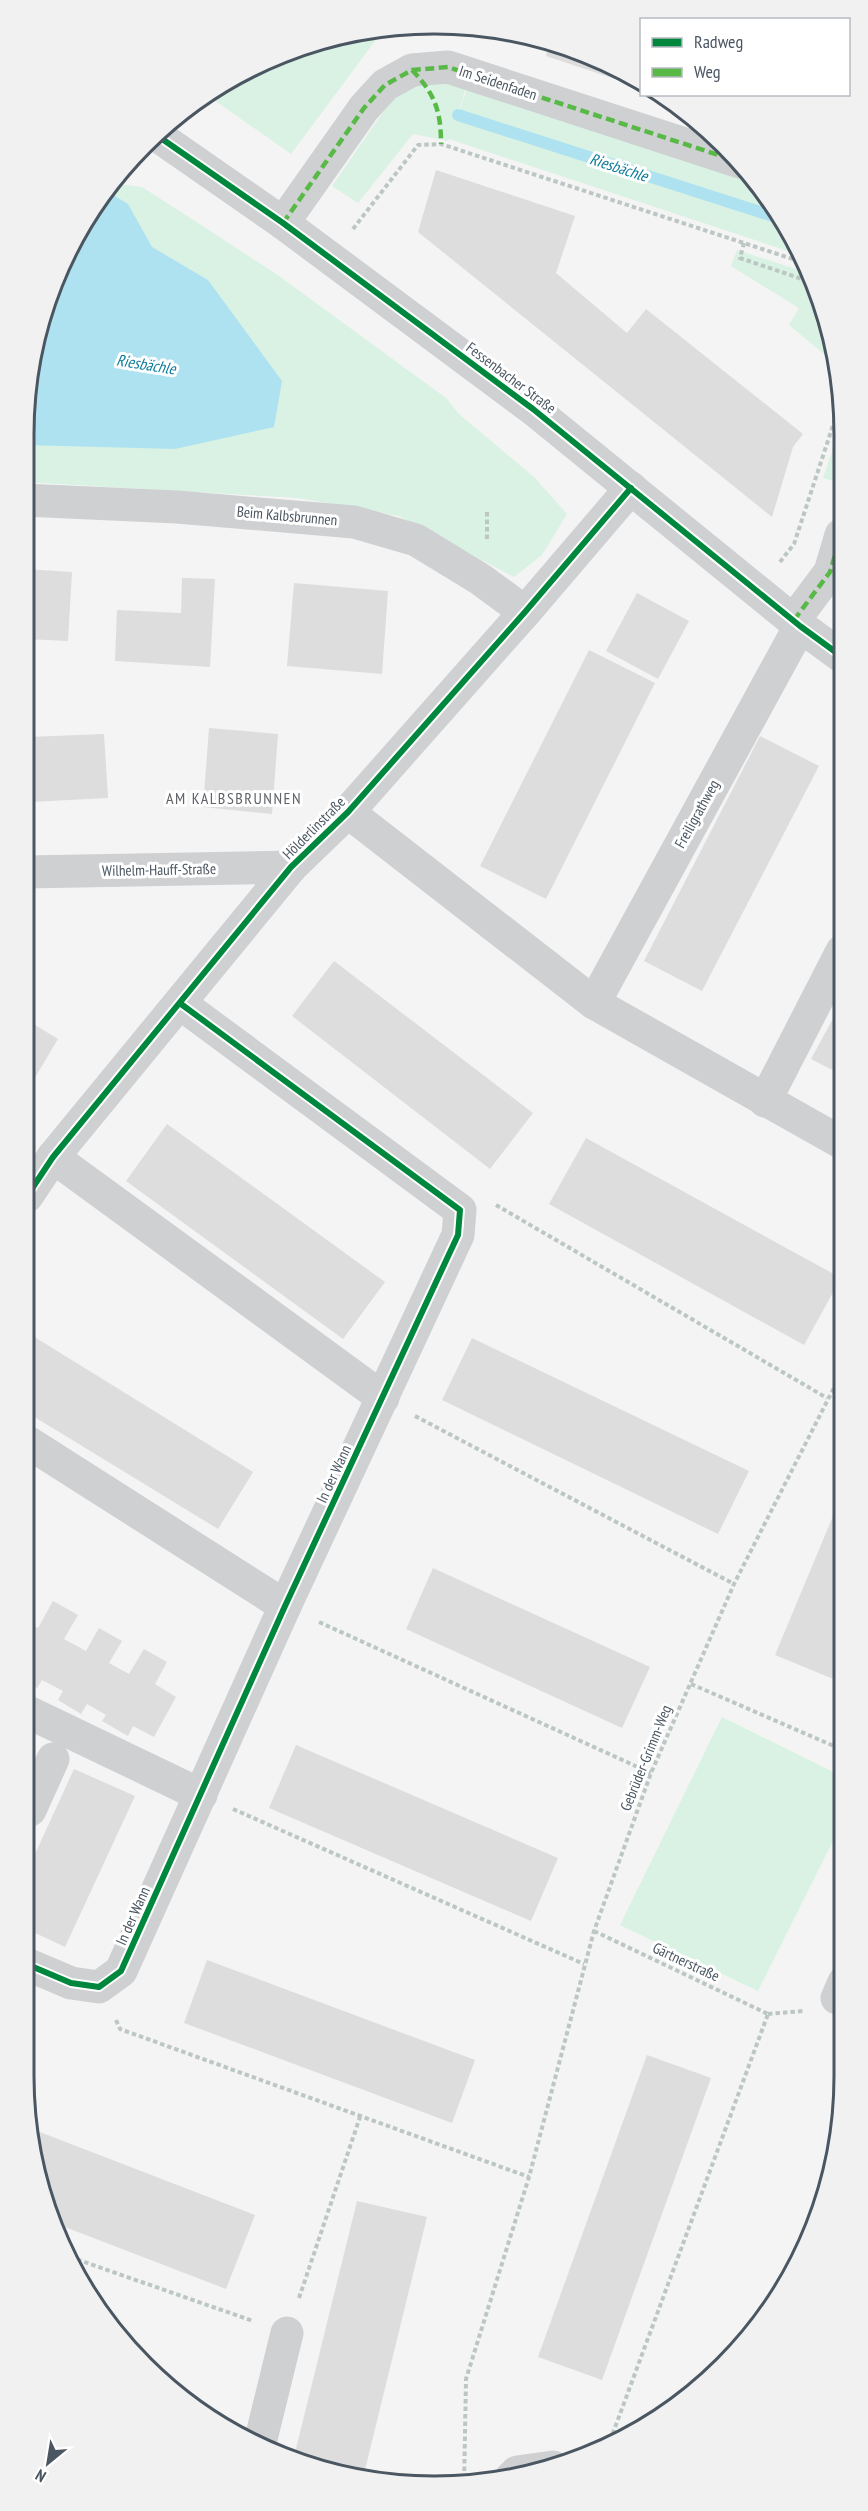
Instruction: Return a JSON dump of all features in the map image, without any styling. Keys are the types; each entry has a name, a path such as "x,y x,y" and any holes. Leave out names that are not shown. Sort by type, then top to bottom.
{"street":[{"name":"Im Seidenfaden","path":"283,223 364,108 385,85 412,70 448,67 719,155"},
{"name":"Fessenbacher Straße","path":"165,140 283,223 533,409 757,592 834,651"},
{"name":"Hölderlinstraße","path":"34,1186 53,1157 181,1004 291,867 348,812 631,488"},
{"name":"Beim Kalbsbrunnen","path":"34,500 177,507 354,522 416,540 480,579 525,612"},
{"path":"797,623 830,572 834,559"},
{"name":"Freiligrathweg","path":"594,1003 797,623"},
{"path":"348,812 594,1003 834,1139"},
{"name":"Wilhelm-Hauff-Straße","path":"34,872 291,867"},
{"path":"765,1101 834,967"},
{"path":"181,1004 460,1210"},
{"path":"53,1157 383,1398"},
{"name":"In der Wann","path":"99,1987 121,1971 285,1606 458,1235 460,1210"},
{"path":"34,1446 285,1606"},
{"path":"34,1715 201,1795"},
{"path":"34,1801 53,1759"},
{"path":"34,1967 71,1983 99,1987"},
{"path":"261,2437 287,2333"}],"path":[{"path":"331,259 418,145 441,144 793,259"},
{"path":"744,243 740,258 802,279"},
{"path":"757,592 794,544 834,423"},
{"path":"460,1210 495,1204 827,1398"},
{"path":"383,1398 734,1584"},
{"path":"285,1606 651,1773"},
{"path":"691,1684 834,1746"},
{"path":"201,1795 584,1964"},
{"path":"99,1987 120,2029 529,2177"},
{"path":"79,2260 287,2333 360,2117"}],"green space":[{"path":"377,39 291,154 215,100 281,65 331,48"},
{"path":"436,81 466,88 452,131 467,89 739,177 766,212 789,251 449,139 448,141 413,134 358,203 332,186 392,99 412,86"},
{"path":"122,185 142,187 279,276 446,398 459,414 535,478 567,514 542,555 514,577 399,516 298,498 34,483 35,408 48,331 76,257 102,212"},
{"path":"737,250 798,270 812,306 826,356 789,325 799,308 731,266"},
{"path":"834,446 834,481 823,478"},
{"path":"722,1717 834,1773 834,1839 758,1991 620,1925"}],"water":[{"path":"114,195 128,204 152,247 208,280 282,381 274,427 175,449 34,445 38,382 48,331 76,257 88,234"}],"building":[{"path":"547,51 562,56 620,81 546,56"},
{"path":"436,170 575,216 556,273 627,333 646,309 803,434 793,447 772,517 418,232"},
{"path":"34,570 72,572 68,641 34,639"},
{"path":"182,578 215,579 210,667 115,661 117,610 181,613"},
{"path":"294,583 388,591 382,674 287,666"},
{"path":"637,593 689,621 658,679 606,651"},
{"path":"589,650 655,683 546,899 480,866"},
{"path":"209,728 278,734 272,814 203,807"},
{"path":"104,734 108,798 34,802 34,737"},
{"path":"760,736 819,766 702,991 644,961"},
{"path":"334,961 533,1113 490,1169 292,1016"},
{"path":"834,1017 834,1071 811,1059"},
{"path":"34,1024 58,1039 34,1079"},
{"path":"167,1124 385,1282 343,1339 126,1181"},
{"path":"586,1138 834,1274 834,1291 804,1345 549,1204"},
{"path":"34,1337 253,1472 218,1529 34,1417"},
{"path":"472,1338 749,1471 718,1534 442,1400"},
{"path":"834,1514 834,1679 775,1655"},
{"path":"433,1568 650,1667 622,1728 406,1629"},
{"path":"53,1601 78,1615 64,1639 86,1651 99,1628 122,1641 109,1663 129,1674 144,1649 167,1662 155,1684 176,1697 154,1737 133,1726 128,1736 102,1721 106,1715 87,1704 81,1714 58,1700 63,1691 42,1680 37,1688 34,1686 34,1626 38,1628"},
{"path":"296,1745 558,1858 531,1921 269,1808"},
{"path":"74,1769 135,1796 65,1947 34,1932 34,1856"},
{"path":"207,1960 475,2060 452,2123 184,2023"},
{"path":"647,2055 711,2078 602,2380 538,2357"},
{"path":"38,2131 255,2215 226,2289 64,2227 48,2180"},
{"path":"357,2201 427,2217 365,2470 331,2463 295,2451"}],"waterway":[{"name":"Riesbächle","path":"458,115 767,214"}],"marked path":[{"path":"283,223 364,108 385,85 412,70 448,67 719,155"},
{"path":"412,70 426,87 435,104 440,122 441,144"},
{"path":"794,620 830,572 834,559"}],"cycle path":[{"path":"164,140 283,223 533,409 800,626 834,651"},
{"path":"34,1186 53,1157 291,867 348,812 631,488"},
{"path":"34,1967 71,1983 99,1987 121,1971 285,1606 458,1235 460,1210 181,1004"}],"district":[{"name":"AM KALBSBRUNNEN","path":"234,798"}]}
